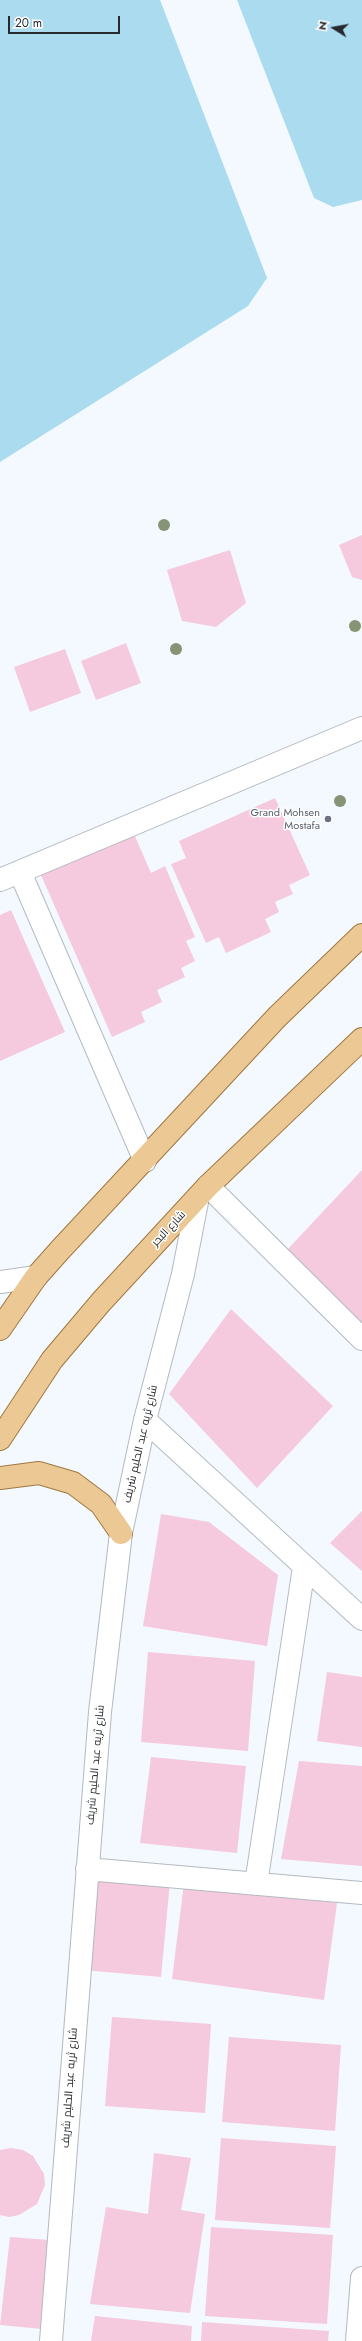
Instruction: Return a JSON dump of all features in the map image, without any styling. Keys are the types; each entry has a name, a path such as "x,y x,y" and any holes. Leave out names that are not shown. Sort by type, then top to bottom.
{"main road":[{"path":"0,1329 36,1277 278,1017 362,935"},
{"name":"شارع البحر","path":"0,1439 52,1360 101,1302 203,1192 362,1039"},
{"path":"0,1478 39,1473 73,1483 101,1504 121,1533"}],"street":[{"path":"0,880 362,728"},
{"path":"20,872 145,1161"},
{"path":"203,1192 362,1339"},
{"name":"شارع ثريه عبد الحليم شريف","path":"51,2341 100,1712 121,1533 145,1420 203,1192"},
{"path":"0,1282 36,1277"},
{"path":"145,1420 362,1619"},
{"path":"256,1884 304,1567"},
{"path":"87,1870 362,1894"},
{"path":"357,2341 362,2278"}],"water":[{"path":"0,0 160,0 267,278 248,306 0,462"},
{"path":"237,0 362,0 362,200 333,207 314,198"}],"building":[{"path":"362,535 362,580 352,577 339,545"},
{"path":"230,550 246,603 216,627 182,621 167,570"},
{"path":"126,643 141,683 96,700 81,661"},
{"path":"65,649 81,693 30,712 14,667"},
{"path":"275,798 310,875 289,885 293,894 275,902 279,912 265,919 271,932 226,953 219,937 206,943 171,864 186,858 179,841"},
{"path":"134,834 151,873 165,866 195,937 186,941 195,961 181,968 185,977 157,990 162,1002 141,1012 145,1022 112,1037 41,875"},
{"path":"11,910 65,1032 0,1061 0,915"},
{"path":"362,1170 362,1324 287,1250"},
{"path":"231,1309 333,1406 257,1488 169,1394"},
{"path":"362,1511 362,1571 330,1543"},
{"path":"161,1514 209,1522 278,1575 267,1646 143,1626"},
{"path":"148,1652 255,1661 248,1751 141,1742"},
{"path":"327,1672 362,1677 362,1747 317,1741"},
{"path":"151,1757 246,1766 237,1853 140,1843"},
{"path":"299,1761 362,1766 362,1866 281,1859"},
{"path":"92,1876 170,1882 161,1977 84,1970"},
{"path":"184,1883 337,1903 324,2000 172,1979"},
{"path":"112,2017 211,2024 205,2113 105,2106"},
{"path":"229,2037 341,2045 335,2131 222,2122"},
{"path":"221,2138 336,2146 330,2228 215,2220"},
{"path":"11,2148 23,2150 33,2156 44,2174 45,2185 37,2204 19,2215 9,2217 0,2215 0,2150"},
{"path":"154,2153 191,2158 181,2210 205,2214 190,2313 90,2304 106,2207 148,2214"},
{"path":"211,2227 333,2235 327,2324 205,2316"},
{"path":"10,2237 49,2240 42,2329 0,2325"},
{"path":"95,2316 192,2326 191,2341 91,2341"},
{"path":"202,2322 329,2331 328,2341 201,2341"}],"place":[{"name":"Grand Mohsen Mostafa","path":"328,819"}]}
